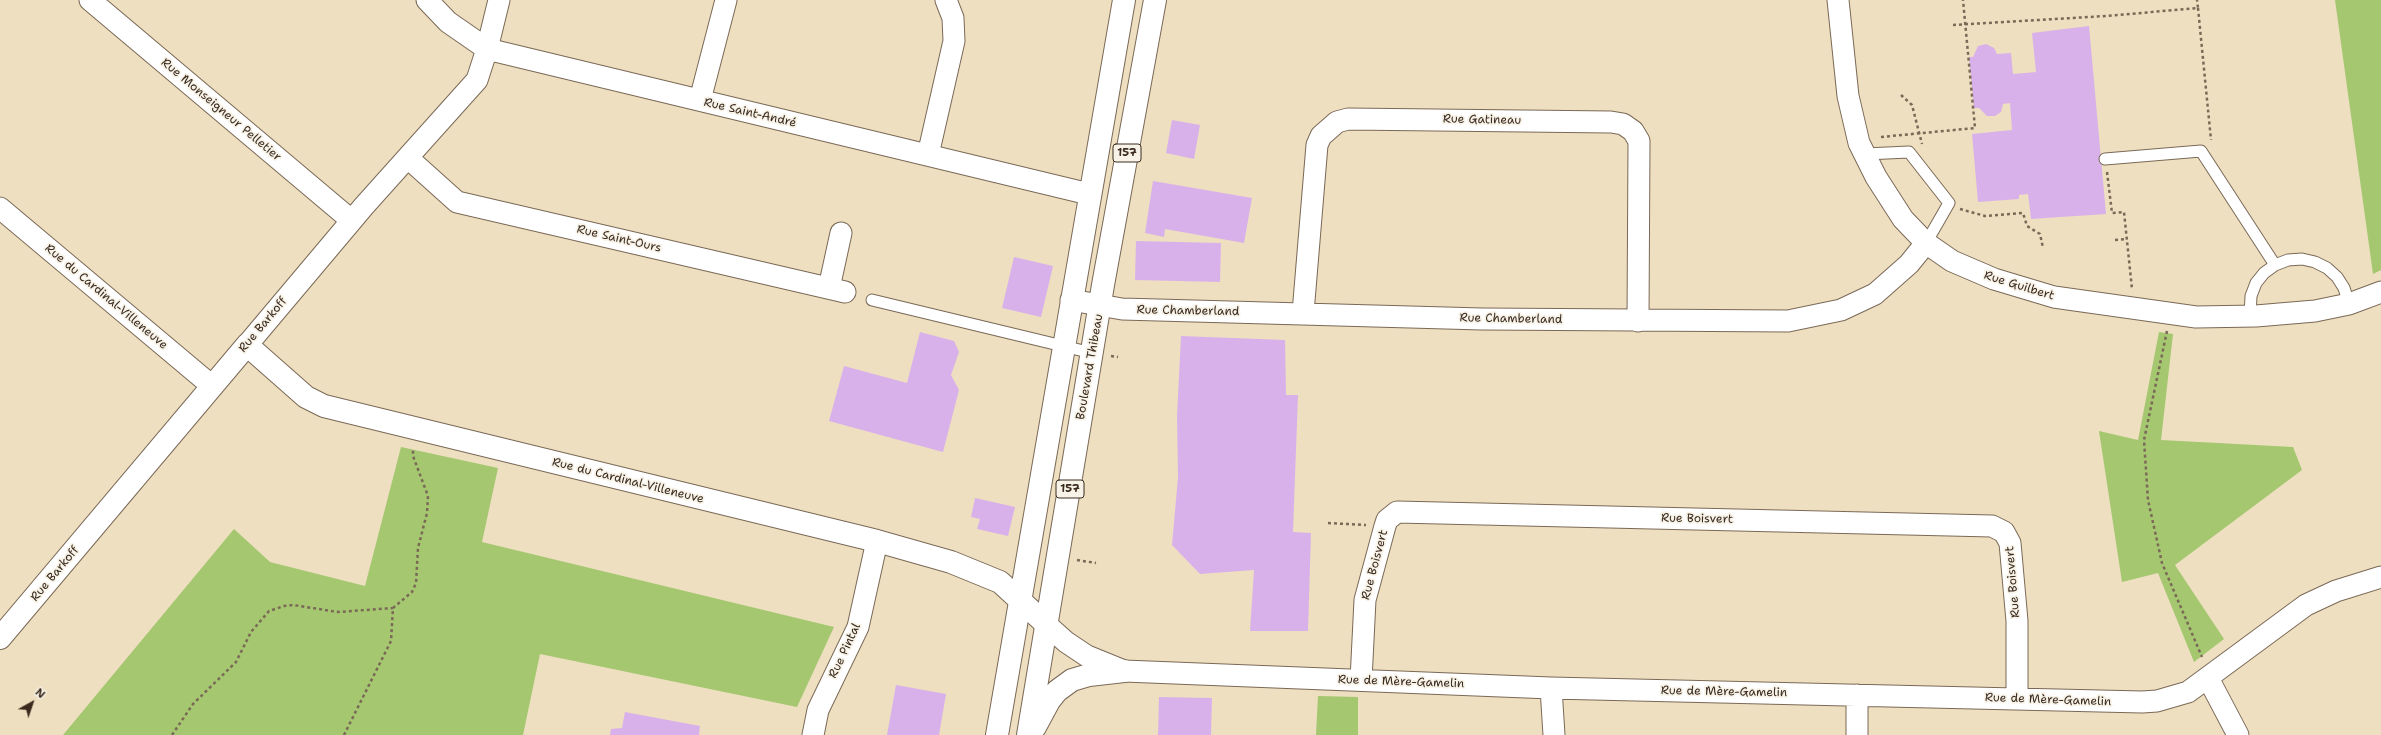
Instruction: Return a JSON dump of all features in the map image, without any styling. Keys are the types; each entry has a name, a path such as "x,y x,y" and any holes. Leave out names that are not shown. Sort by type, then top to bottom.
{"main road":[{"name":"157","path":"997,735 1124,0"},
{"name":"Boulevard Thibeau","path":"1030,735 1100,305 1153,0"},
{"name":"Rue Barkoff","path":"0,638 247,345"},
{"name":"Rue du Cardinal-Villeneuve","path":"247,345 314,402 334,409 417,430 877,541 951,562 1000,582 1047,625"},
{"path":"1030,735 1050,701 1065,685 1089,675 1124,671"}],"street":[{"name":"Rue Monseigneur Pelletier","path":"90,0 351,220"},
{"name":"Rue Saint-André","path":"427,0 448,22 488,49 1090,194"},
{"name":"Rue Barkoff","path":"247,345 351,220 477,80 488,49 499,0"},
{"path":"700,100 726,0"},
{"path":"928,155 954,41 952,18 946,0"},
{"name":"Rue Guilbert","path":"1838,0 1848,96 1862,147 1895,209 1926,242 1952,261 2016,286 2068,300 2171,315 2250,316 2302,313 2349,304 2381,292"},
{"name":"Rue Gatineau","path":"1303,313 1317,145 1322,136 1338,122 1348,118 1611,122 1622,124 1633,131 1639,141 1638,321"},
{"name":"Rue Saint-Ours","path":"408,158 457,202 837,290 841,233"},
{"name":"Rue du Cardinal-Villeneuve","path":"0,208 212,386"},
{"name":"Rue Chamberland","path":"1071,300 1122,309 1303,313 1482,320 1780,321 1822,315 1841,310 1875,294 1909,264 1926,242"},
{"name":"Rue Boisvert","path":"1361,680 1365,600 1385,526 1391,515 1403,511 1992,526 2004,532 2010,543 2017,621 2017,699"},
{"name":"Rue Pintal","path":"814,735 818,710 858,627 877,541"},
{"name":"Rue de Mère-Gamelin","path":"1047,625 1066,642 1087,656 1124,671 1551,688 2017,699 2041,701 2158,701 2188,692 2306,605 2336,591 2381,577"},
{"path":"2208,678 2238,735"},
{"path":"1551,688 1554,735"},
{"path":"1857,696 1858,735"}],"lane":[{"path":"1862,147 1910,152 1949,203 1926,242"},
{"path":"2105,159 2200,151 2275,265"},
{"path":"2250,316 2251,296 2256,283 2264,273 2275,265 2288,260 2302,259 2315,262 2327,268 2337,277 2344,288 2349,304"},
{"path":"872,300 1092,353"}],"path":[{"path":"1862,147 1921,134 1975,128 1963,0"},
{"path":"2197,0 2212,140 2200,151"},
{"path":"1953,24 2106,16 2198,8"},
{"path":"1901,95 1912,105 1921,134 1922,144 1910,152"},
{"path":"2105,159 2112,213 2124,212 2135,309"},
{"path":"1949,203 1980,216 2023,213 2027,226 2040,234 2043,248"},
{"path":"2115,240 2127,239"},
{"path":"2171,315 2144,440 2148,500 2162,563 2200,648 2208,678"},
{"path":"172,735 193,704 236,662 255,627 269,612 276,608 293,605 338,612 393,608 414,588 418,548 427,513 426,488 413,456 417,430"},
{"path":"1328,523 1385,526"},
{"path":"344,735 392,641 393,608"}],"green space":[{"path":"2335,0 2381,0 2381,270 2373,274"},
{"path":"2159,332 2173,334 2161,440 2293,447 2302,470 2175,565 2224,639 2194,662 2158,573 2122,582 2099,431 2138,440"},
{"path":"401,447 498,468 482,542 834,627 797,707 540,654 523,735 63,735 234,529 270,562 365,586"},
{"path":"1318,696 1358,697 1358,735 1316,735"}],"building":[{"path":"2089,26 2106,214 2031,219 2028,194 2019,195 2019,199 1978,202 1972,134 2012,130 2010,103 2003,104 2001,112 1995,116 1987,116 1979,108 1974,108 1969,57 1973,57 1978,46 1986,44 1994,48 1997,54 2011,53 2013,74 2036,72 2032,33"},
{"path":"1172,120 1200,125 1194,159 1166,153"},
{"path":"1153,181 1252,198 1244,243 1165,229 1164,237 1145,233"},
{"path":"1136,241 1221,243 1220,282 1135,280"},
{"path":"1014,257 1053,266 1041,317 1002,308"},
{"path":"920,332 954,341 959,352 951,375 959,390 943,452 829,421 844,366 907,383"},
{"path":"1181,336 1285,340 1286,395 1298,395 1293,532 1311,533 1308,631 1250,631 1254,570 1200,574 1172,545 1178,477 1177,416"},
{"path":"975,498 1015,507 1008,536 977,529 980,519 971,517"},
{"path":"896,685 946,694 939,735 887,735"},
{"path":"1159,697 1212,698 1211,735 1158,735"},
{"path":"625,712 700,726 699,735 610,735 611,729 622,728"}]}
